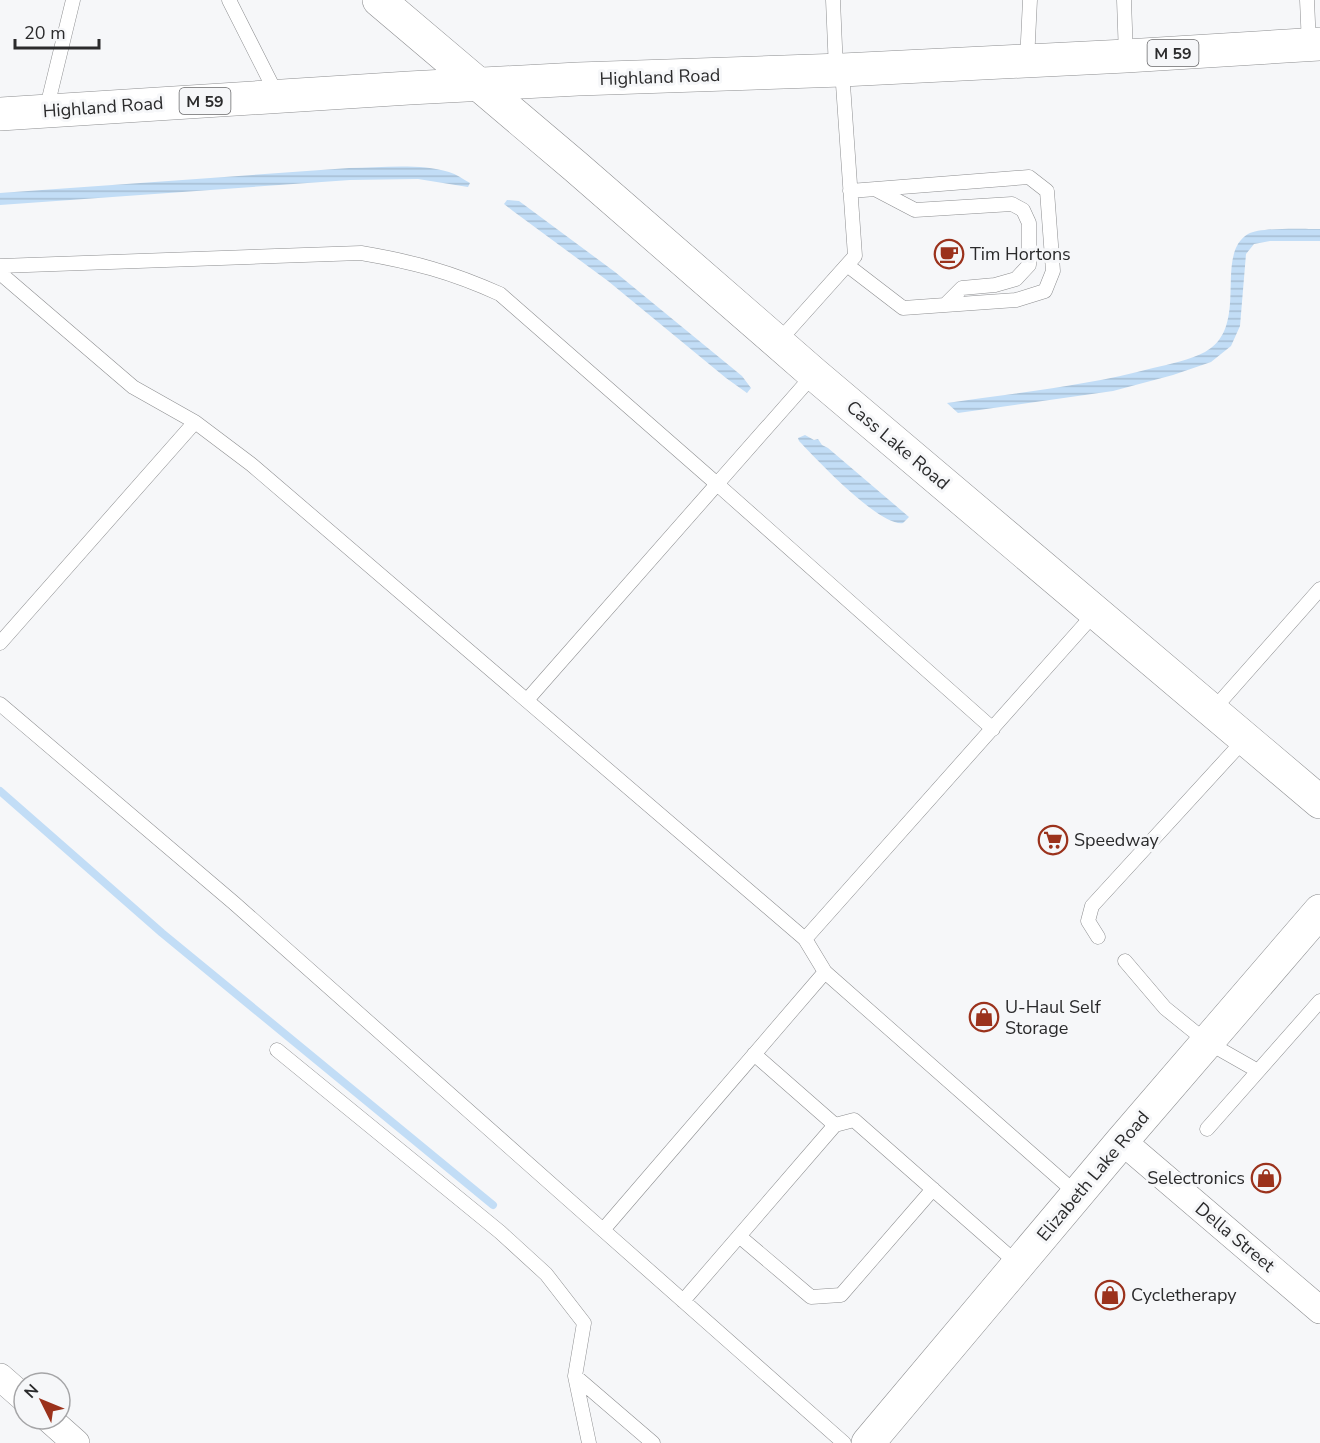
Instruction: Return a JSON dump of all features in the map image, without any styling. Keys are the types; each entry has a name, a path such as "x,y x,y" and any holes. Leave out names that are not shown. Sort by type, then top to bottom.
{"main road":[{"name":"Cass Lake Road","path":"379,0 814,374 1320,802"},
{"name":"Highland Road","path":"0,114 578,79 839,70 1314,44"},
{"name":"Elizabeth Lake Road","path":"877,1440 1018,1264 1320,911"}],"street":[{"name":"Della Street","path":"1122,1141 1320,1310"},
{"path":"0,1377 12,1388"},
{"path":"62,1431 76,1443"}],"lane":[{"path":"46,111 73,0"},
{"path":"229,0 277,96"},
{"path":"778,342 855,256 833,0"},
{"path":"1027,61 1030,0"},
{"path":"1124,0 1126,56"},
{"path":"1307,0 1314,44"},
{"path":"847,266 903,308 1016,300 1045,291 1053,271 1047,191 1029,177 850,191"},
{"path":"874,189 915,210 1012,204 1023,210 1029,223 1029,265 1016,279 995,285 962,288 945,305"},
{"path":"0,266 361,253 422,264 463,277 500,294 993,729"},
{"path":"0,273 133,387 195,422 252,465 528,700 805,939 825,972 1077,1194"},
{"path":"528,700 814,374"},
{"path":"0,643 195,422"},
{"path":"1212,711 1320,589"},
{"path":"805,939 1095,613"},
{"path":"0,704 234,903 844,1443"},
{"path":"1098,937 1088,921 1092,906 1245,739"},
{"path":"1125,961 1165,1008 1207,1042 1258,1071"},
{"path":"603,1230 825,972"},
{"path":"1207,1129 1320,1001"},
{"path":"277,1050 500,1232 546,1274 584,1323 575,1376 589,1443"},
{"path":"754,1054 835,1125"},
{"path":"683,1301 835,1125 854,1120 1018,1264"},
{"path":"739,1236 811,1297 841,1295 933,1189"},
{"path":"575,1376 653,1443"}],"water":[{"path":"349,168 437,169 452,173 470,183 468,187 418,179 350,180 0,205 0,193"},
{"path":"507,200 519,201 615,272 742,376 751,388 747,393 726,378 608,281 504,204"},
{"path":"1320,229 1320,241 1270,241 1254,244 1246,254 1240,326 1231,346 1211,362 1113,391 958,413 947,403 1102,380 1199,355 1219,341 1226,326 1230,309 1233,258 1238,244 1248,234 1262,230"},
{"path":"805,435 814,440 818,439 822,445 909,517 903,523 893,521 864,504 799,441 798,438"}],"waterway":[{"path":"0,791 162,933 493,1205"}],"place":[{"name":"Tim Hortons","path":"949,254"},
{"name":"Speedway","path":"1053,840"},
{"name":"U-Haul Self Storage","path":"984,1017"},
{"name":"Selectronics","path":"1266,1178"},
{"name":"Cycletherapy","path":"1110,1295"}]}
